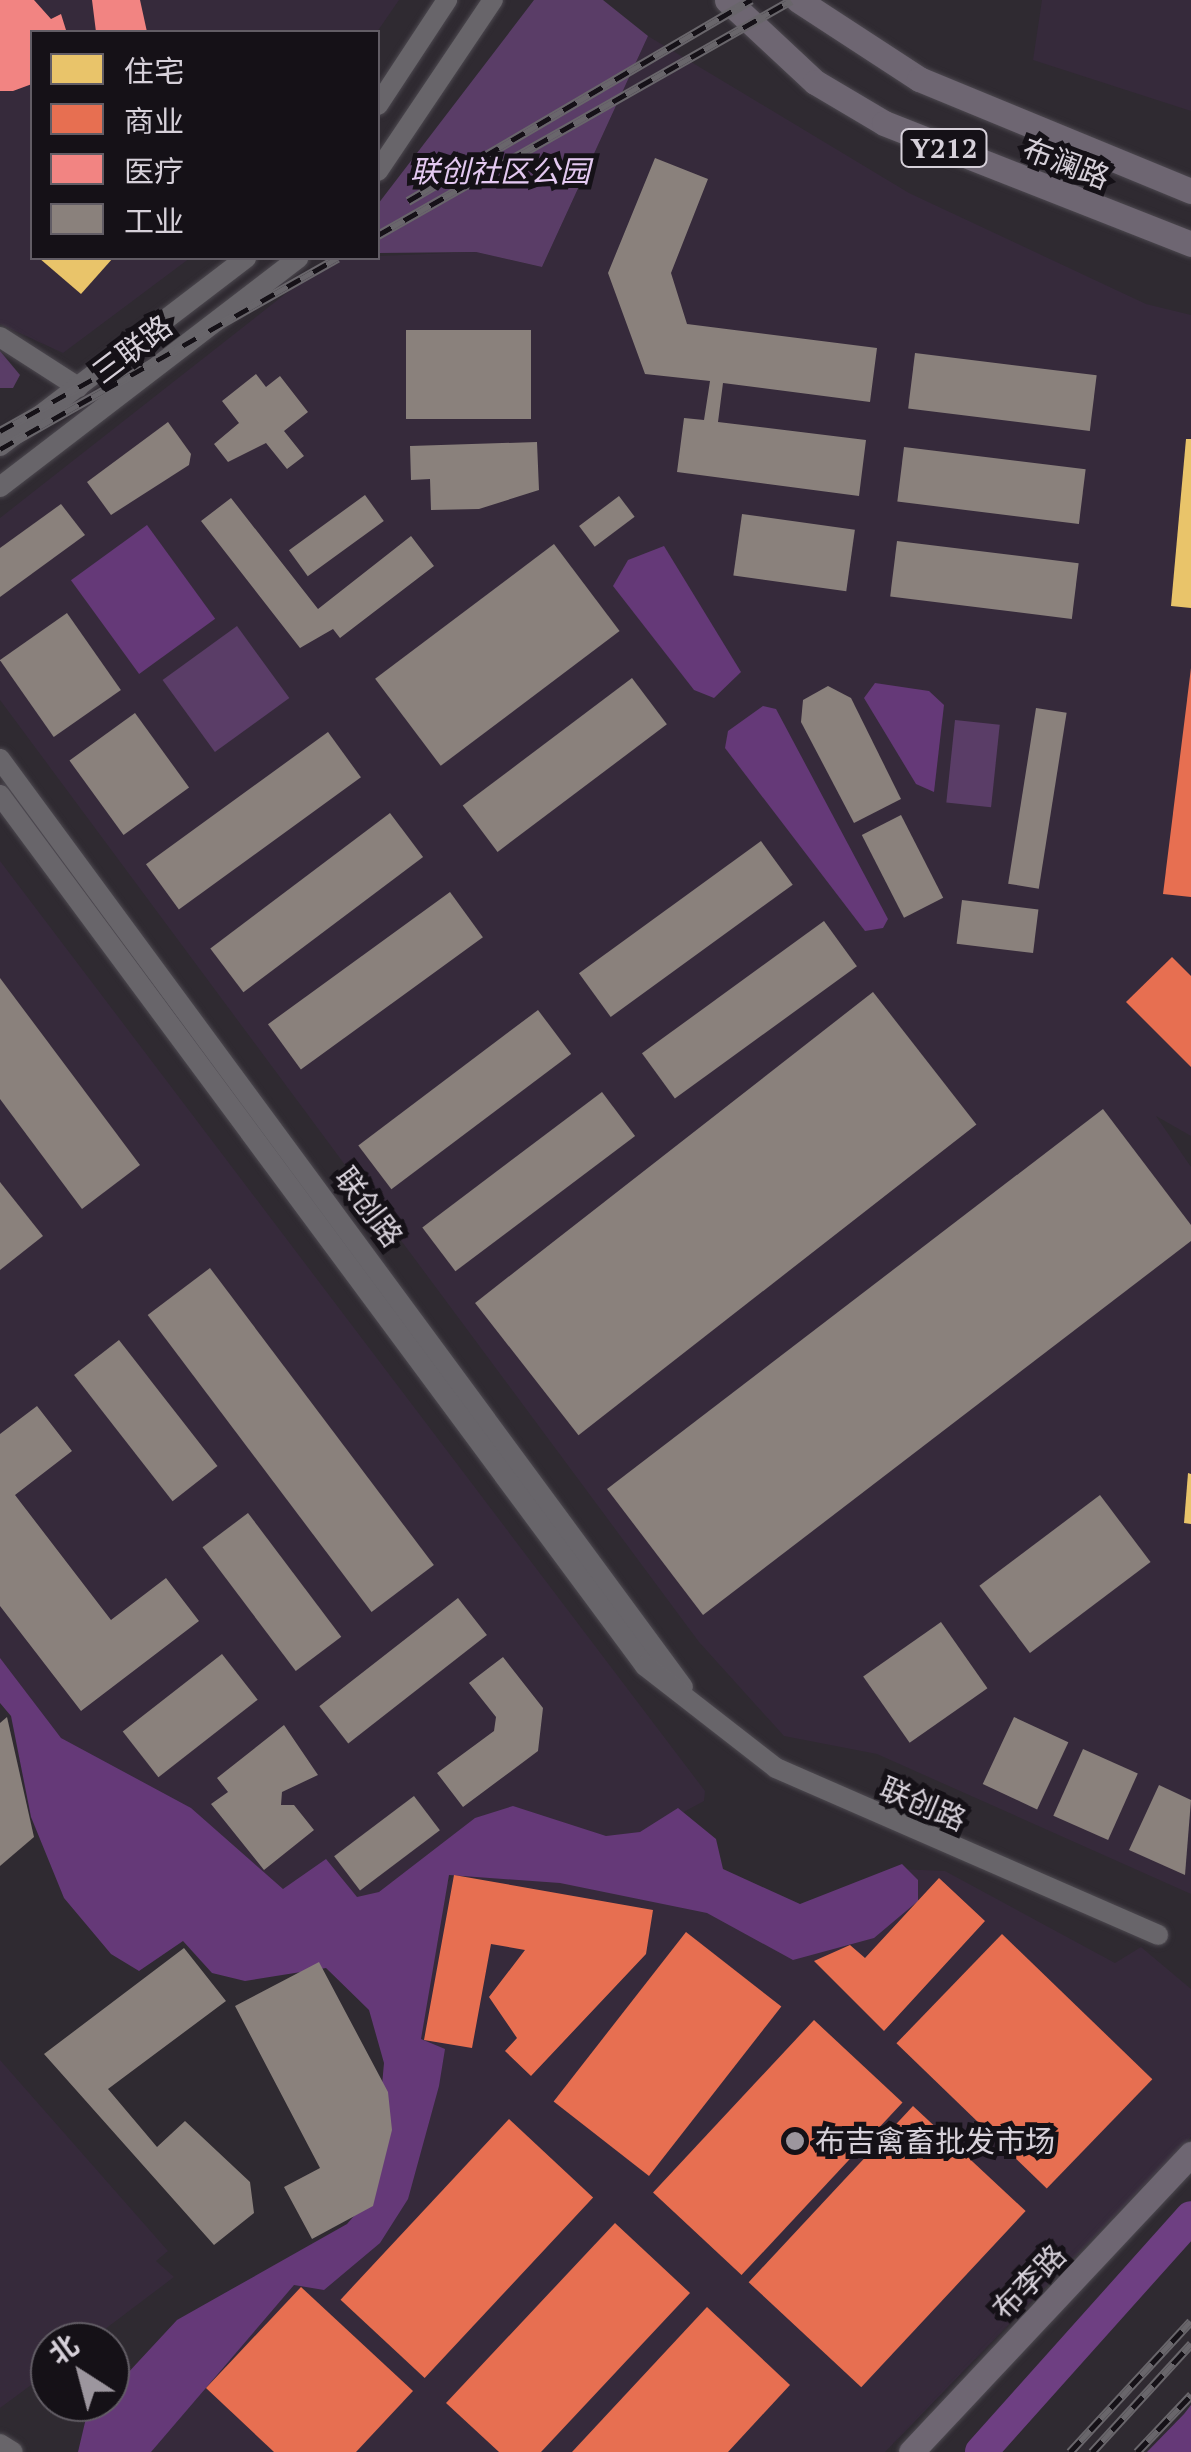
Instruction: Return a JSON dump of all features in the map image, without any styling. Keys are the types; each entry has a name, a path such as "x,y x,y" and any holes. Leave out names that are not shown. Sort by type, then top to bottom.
{"main road":[{"name":"布澜路","path":"728,0 815,82 884,123 1191,244"},
{"name":"布澜路","path":"798,0 919,79 1191,191"},
{"name":"布李路","path":"911,2452 1191,2154"}],"street":[{"path":"380,101 447,0"},
{"path":"380,168 493,0"},
{"path":"0,446 243,260"},
{"name":"三联路","path":"0,486 295,260"},
{"path":"0,337 78,387"},
{"name":"联创路","path":"0,759 687,1692"},
{"name":"联创路","path":"0,795 645,1666 687,1692 776,1768 847,1805 1158,1935"},
{"path":"0,2444 13,2452"}],"shaded area":[{"path":"0,0 399,0 378,30 30,30 30,260 187,260 63,353 0,324"},
{"path":"1042,0 1191,0 1191,111 1033,60"},
{"path":"648,36 909,193 1146,304 1191,315 1191,1136 1156,1116 1191,1167 1191,1894 877,1754 784,1736 699,1642 0,700 0,518 328,260 476,252 542,267"},
{"path":"147,525 215,619 139,674 71,580"},
{"path":"664,546 741,672 714,698 694,690 613,586 628,560"},
{"path":"875,683 929,691 944,705 934,792 916,784 864,698"},
{"path":"763,706 776,709 888,919 883,928 865,931 725,748 728,731"},
{"path":"0,861 705,1791 704,1801 625,1844 520,1821 382,1905 305,1922 61,1738 0,1667"},
{"path":"0,1658 61,1738 191,1808 283,1889 326,1859 357,1897 379,1892 475,1818 513,1806 606,1836 640,1832 678,1808 716,1839 723,1869 800,1904 902,1864 918,1880 918,1901 874,1938 793,1960 707,1913 560,1883 449,1875 421,2039 445,2049 439,2086 408,2199 380,2243 324,2290 294,2285 151,2452 78,2452 85,2422 130,2422 130,2371 177,2320 347,2224 372,2195 384,2063 369,2010 326,1968 245,1981 212,1973 183,1941 139,1971 111,1954 64,1898 31,1817 11,1716 0,1703"},
{"name":"布吉禽畜批发市场","path":"471,1855 772,1927 899,1869 945,1871 1115,1963 1141,1947 1191,1989 1191,2137 885,2452 125,2452 230,2332 373,2213 398,1940"},
{"path":"0,2060 168,2251 156,2261 174,2277 114,2322 30,2322 30,2386 0,2408"},
{"path":"1191,2405 1191,2452 1147,2452 1184,2414"}],"green space":[{"name":"联创社区公园","path":"534,0 603,0 648,36 542,267 476,252 380,253 380,201"},
{"path":"0,351 20,375 13,388 0,388"},
{"path":"237,626 289,698 215,752 163,680"},
{"path":"955,720 1000,725 991,807 946,803"}],"building: 住宅":[{"path":"41,260 111,260 81,294"},
{"path":"1186,439 1191,439 1191,608 1171,606"},
{"path":"1188,1473 1191,1474 1191,1524 1184,1523"}],"building: 商业":[{"path":"1191,668 1191,897 1163,894"},
{"path":"1172,957 1191,976 1191,1067 1126,1002"},
{"path":"454,1875 653,1910 646,1954 531,2076 505,2051 517,2038 489,1997 525,1950 491,1944 472,2048 424,2040"},
{"path":"939,1878 985,1921 884,2031 814,1961 850,1945 865,1958"},
{"path":"686,1932 781,2006 649,2176 554,2101"},
{"path":"1002,1934 1152,2079 1047,2189 896,2043"},
{"path":"814,2020 902,2103 742,2275 653,2193"},
{"path":"913,2106 1026,2211 861,2387 749,2282"},
{"path":"509,2119 593,2197 425,2378 341,2300"},
{"path":"615,2223 690,2293 541,2452 499,2452 446,2403"},
{"path":"301,2287 413,2391 356,2452 274,2452 206,2388"},
{"path":"707,2307 790,2385 728,2452 572,2452"}],"building: 医疗":[{"path":"0,0 34,0 51,19 61,14 66,30 30,30 30,85 0,91"},
{"path":"92,0 140,0 147,30 96,30"}],"building: 工业":[{"path":"655,158 708,179 671,273 687,324 877,348 870,402 723,383 718,422 866,440 859,496 677,472 684,418 704,420 710,381 645,374 608,273"},
{"path":"406,330 531,330 531,419 406,419"},
{"path":"915,353 1097,375 1090,431 908,409"},
{"path":"256,374 266,387 280,376 308,412 284,431 304,456 287,469 266,443 228,462 214,444 239,423 222,401"},
{"path":"168,422 191,454 189,465 111,515 87,482"},
{"path":"537,442 539,490 479,509 431,510 430,479 411,480 410,446"},
{"path":"904,447 1086,469 1079,524 897,502"},
{"path":"365,495 384,521 308,576 289,550"},
{"path":"619,496 635,517 595,547 579,526"},
{"path":"231,498 318,609 411,536 434,566 340,638 333,629 300,648 201,521"},
{"path":"61,504 85,535 0,597 0,548"},
{"path":"742,514 855,530 846,591 733,575"},
{"path":"897,541 1079,563 1072,619 890,597"},
{"path":"554,544 620,631 441,766 375,679"},
{"path":"67,613 121,690 54,737 0,660"},
{"path":"632,678 667,724 498,852 463,806"},
{"path":"828,686 851,698 901,799 854,823 801,722 803,700"},
{"path":"1036,708 1067,713 1039,889 1008,884"},
{"path":"135,713 189,787 124,835 69,761"},
{"path":"328,732 361,777 179,910 146,864"},
{"path":"390,813 423,857 243,992 210,948"},
{"path":"901,815 943,898 904,918 862,835"},
{"path":"761,841 793,885 611,1017 579,973"},
{"path":"450,892 483,937 301,1070 268,1024"},
{"path":"962,900 1038,909 1033,953 957,944"},
{"path":"824,921 857,966 675,1099 642,1053"},
{"path":"0,978 140,1165 82,1209 0,1099"},
{"path":"873,992 976,1124 578,1435 475,1303"},
{"path":"538,1010 571,1054 391,1189 358,1145"},
{"path":"602,1092 635,1136 455,1271 422,1227"},
{"path":"1103,1109 1191,1225 1191,1241 703,1615 607,1489"},
{"path":"0,1182 43,1236 0,1270"},
{"path":"210,1268 434,1565 372,1612 148,1315"},
{"path":"119,1340 218,1466 173,1501 74,1375"},
{"path":"37,1406 72,1451 15,1495 111,1620 166,1578 199,1621 81,1711 0,1606 0,1434"},
{"path":"1100,1495 1151,1562 1030,1653 979,1586"},
{"path":"248,1513 341,1637 296,1671 202,1547"},
{"path":"458,1598 487,1635 348,1743 319,1706"},
{"path":"941,1622 987,1688 910,1743 863,1676"},
{"path":"222,1654 258,1700 158,1777 123,1732"},
{"path":"503,1657 543,1708 538,1751 463,1807 437,1773 494,1731 496,1717 469,1683"},
{"path":"7,1717 34,1837 0,1866 0,1723"},
{"path":"1014,1717 1068,1742 1037,1809 983,1784"},
{"path":"284,1725 318,1775 282,1792 281,1805 294,1805 314,1830 264,1870 211,1804 228,1792 217,1778"},
{"path":"1083,1749 1138,1773 1108,1840 1053,1816"},
{"path":"1159,1785 1191,1800 1185,1875 1129,1850"},
{"path":"414,1796 440,1830 360,1891 334,1856"},
{"path":"184,1948 226,2001 108,2089 157,2147 185,2121 250,2182 254,2213 214,2245 44,2054"},
{"path":"319,1962 388,2092 392,2130 373,2206 312,2239 284,2187 320,2168 235,2006"}],"waterway":[{"path":"981,2452 1191,2217"}],"railway":[{"path":"408,201 751,0"},
{"path":"380,234 791,0"},
{"path":"0,449 334,260"},
{"path":"0,431 100,375"},
{"path":"1070,2452 1191,2321"},
{"path":"1092,2452 1191,2344"},
{"path":"1137,2452 1191,2395"}],"place":[{"name":"布吉禽畜批发市场","path":"795,2141"}]}
